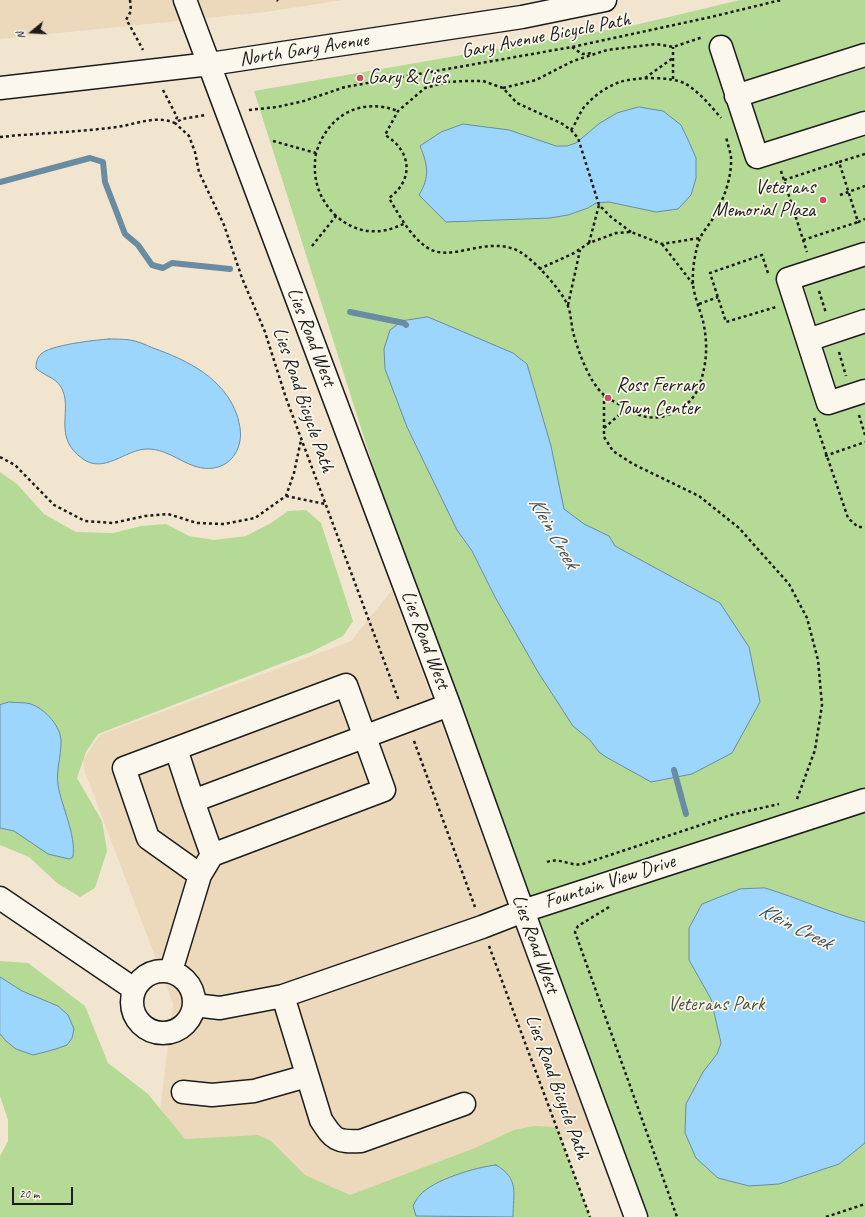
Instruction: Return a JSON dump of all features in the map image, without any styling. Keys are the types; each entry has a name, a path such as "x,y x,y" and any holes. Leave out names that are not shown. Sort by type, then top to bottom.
{"street":[{"name":"Lies Road West","path":"185,0 450,705 523,911 636,1217"},
{"name":"North Gary Avenue","path":"0,88 210,64 522,17 605,0"},
{"path":"715,41 736,96 756,157 865,123"},
{"path":"736,96 865,56"},
{"path":"859,393 828,403 788,279 865,254"},
{"path":"808,340 865,322"},
{"path":"171,971 200,875 212,855 384,790 346,685 124,768 148,838 200,875"},
{"path":"193,801 450,705"},
{"path":"176,749 212,855"},
{"name":"Fountain View Drive","path":"194,1005 220,1008 283,996 475,930 523,911 865,800"},
{"path":"0,898 134,989"},
{"path":"171,971 179,975 189,984 194,996 194,1005 192,1014 183,1026 170,1033 160,1033 142,1025 136,1018 132,1008 132,999 134,989 139,982 154,972 171,971"},
{"path":"283,996 321,1120 332,1137 346,1142 361,1141 376,1137 464,1104"},
{"path":"183,1092 212,1095 254,1091 307,1076"}],"path":[{"path":"129,24 126,20 131,11 130,0"},
{"name":"Gary Avenue Bicycle Path","path":"269,108 304,101 345,86 572,47 711,17 781,0"},
{"path":"572,47 582,54 599,53 656,44 674,47 715,41"},
{"path":"673,80 674,47"},
{"path":"503,88 536,80 573,61 599,53"},
{"path":"645,79 673,58"},
{"path":"572,130 585,104 601,91 620,82 645,79 673,80 685,84 706,100 722,119"},
{"path":"568,305 556,287 526,256 508,246 484,246 463,249 453,253 441,253 426,248 405,224 389,198 401,187 406,172 406,163 400,146 385,135 398,111 425,88 447,82 482,81 503,88 517,103 572,130 578,138 599,205 611,217 631,232 662,244 700,238"},
{"path":"398,111 386,107 363,107 348,113 333,123 326,132 316,153 314,171 317,188 321,199 346,225 358,230 371,232 394,229 405,224"},
{"path":"175,123 177,117"},
{"path":"175,123 182,119"},
{"path":"0,137 118,127 145,120 168,120 175,123"},
{"name":"Lies Road Bicycle Path","path":"175,123 189,136 200,172 224,225 242,278 266,332 286,398 398,699"},
{"path":"693,284 700,238 712,220 727,188 731,156 725,134"},
{"path":"273,141 316,153"},
{"path":"775,152 832,332 859,393 865,435"},
{"path":"784,180 865,154"},
{"path":"840,162 858,222"},
{"path":"840,195 865,186"},
{"path":"589,243 599,205"},
{"path":"312,246 336,216"},
{"path":"803,240 865,219"},
{"path":"539,269 589,243 616,233 631,232"},
{"path":"580,249 568,305 573,332 581,356 591,377 604,395 639,416 658,418 677,412 693,400 700,385 707,360 706,335 693,284 662,244"},
{"path":"762,255 710,273 726,322 778,306"},
{"path":"699,304 718,297"},
{"path":"604,395 604,437 613,451 632,464 699,496 739,528 789,584 807,618 818,660 822,705 815,750 798,799 791,801"},
{"path":"604,428 626,409"},
{"path":"0,457 15,465 54,505 85,521 112,523 145,516 168,514 197,523 224,524 255,518 286,496 294,472 301,439"},
{"path":"825,456 865,442"},
{"path":"286,496 325,504"},
{"path":"416,746 469,892"},
{"path":"547,862 553,859 578,866 731,815 783,803"},
{"path":"615,905 578,926 575,932 677,1217"},
{"name":"Lies Road Bicycle Path","path":"497,968 590,1217"},
{"path":"826,1217 865,1204"}],"shaded area":[{"path":"0,0 343,0 266,12 0,39"},
{"path":"392,590 591,1131 349,1217 157,1136 173,1004 85,772 83,760 100,735 351,641"}],"green space":[{"name":"Ross Ferraro Town Center","path":"740,0 865,0 865,1217 636,1217 449,705 254,91 635,25"},
{"path":"0,472 17,484 44,514 76,532 113,533 141,526 166,524 189,536 214,540 246,536 271,523 288,511 306,510 321,523 353,621 343,636 311,652 98,734 86,752 77,778 102,821 107,851 95,888 80,897 57,883 29,857 0,845"},
{"path":"0,961 28,963 85,1006 108,1063 148,1094 185,1139 258,1135 271,1141 305,1175 350,1195 475,1148 514,1130 534,1126 556,1127 590,1217 0,1217 0,1156 8,1141 8,1120 0,1096"}],"water":[{"path":"639,107 663,111 681,125 696,158 696,178 691,195 678,209 656,212 609,202 596,203 588,208 568,215 550,218 446,222 419,195 423,189 427,171 425,159 420,146 441,132 463,124 509,130 556,146 567,146 576,143 600,123 617,113"},
{"path":"428,317 513,353 527,364 551,446 564,509 584,524 609,536 615,546 720,603 749,647 760,702 732,753 692,774 651,782 599,752 590,740 573,726 538,672 495,597 472,551 457,530 407,427 385,369 384,349 390,330 402,321"},
{"path":"122,339 142,343 179,358 203,372 214,381 231,402 239,422 240,441 238,449 227,463 214,468 196,467 164,452 146,449 138,450 107,463 99,464 91,463 83,459 73,450 68,442 65,432 65,404 61,387 56,381 36,368 37,360 41,354 53,348 94,340"},
{"path":"9,702 28,703 36,706 52,719 59,731 61,743 58,785 71,830 73,857 69,859 48,854 14,831 0,828 0,705"},
{"path":"765,888 865,922 865,1143 839,1164 779,1184 749,1186 718,1178 696,1158 685,1133 686,1104 703,1072 717,1054 721,1043 711,999 689,960 689,928 702,904 740,889"},
{"path":"0,977 22,991 58,1006 68,1015 74,1029 72,1038 67,1045 33,1055 16,1049 6,1041 0,1034"},
{"path":"496,1165 504,1170 509,1176 514,1187 513,1217 416,1216 413,1206 419,1196 426,1189 455,1175 478,1168"}],"waterway":[{"name":"Klein Creek","path":"0,182 90,158 103,162 105,182 125,234 138,245 152,265 163,268 172,263 230,269"},
{"name":"Klein Creek","path":"350,312 404,323 406,325"},
{"name":"Klein Creek","path":"674,770 686,814"}],"place":[{"name":"Gary & Lies","path":"360,78"},
{"name":"Veterans Memorial Plaza","path":"823,200"},
{"name":"Ross Ferraro Town Center","path":"608,398"}],"park label":[{"name":"Veterans Park","path":"716,1005"}]}
